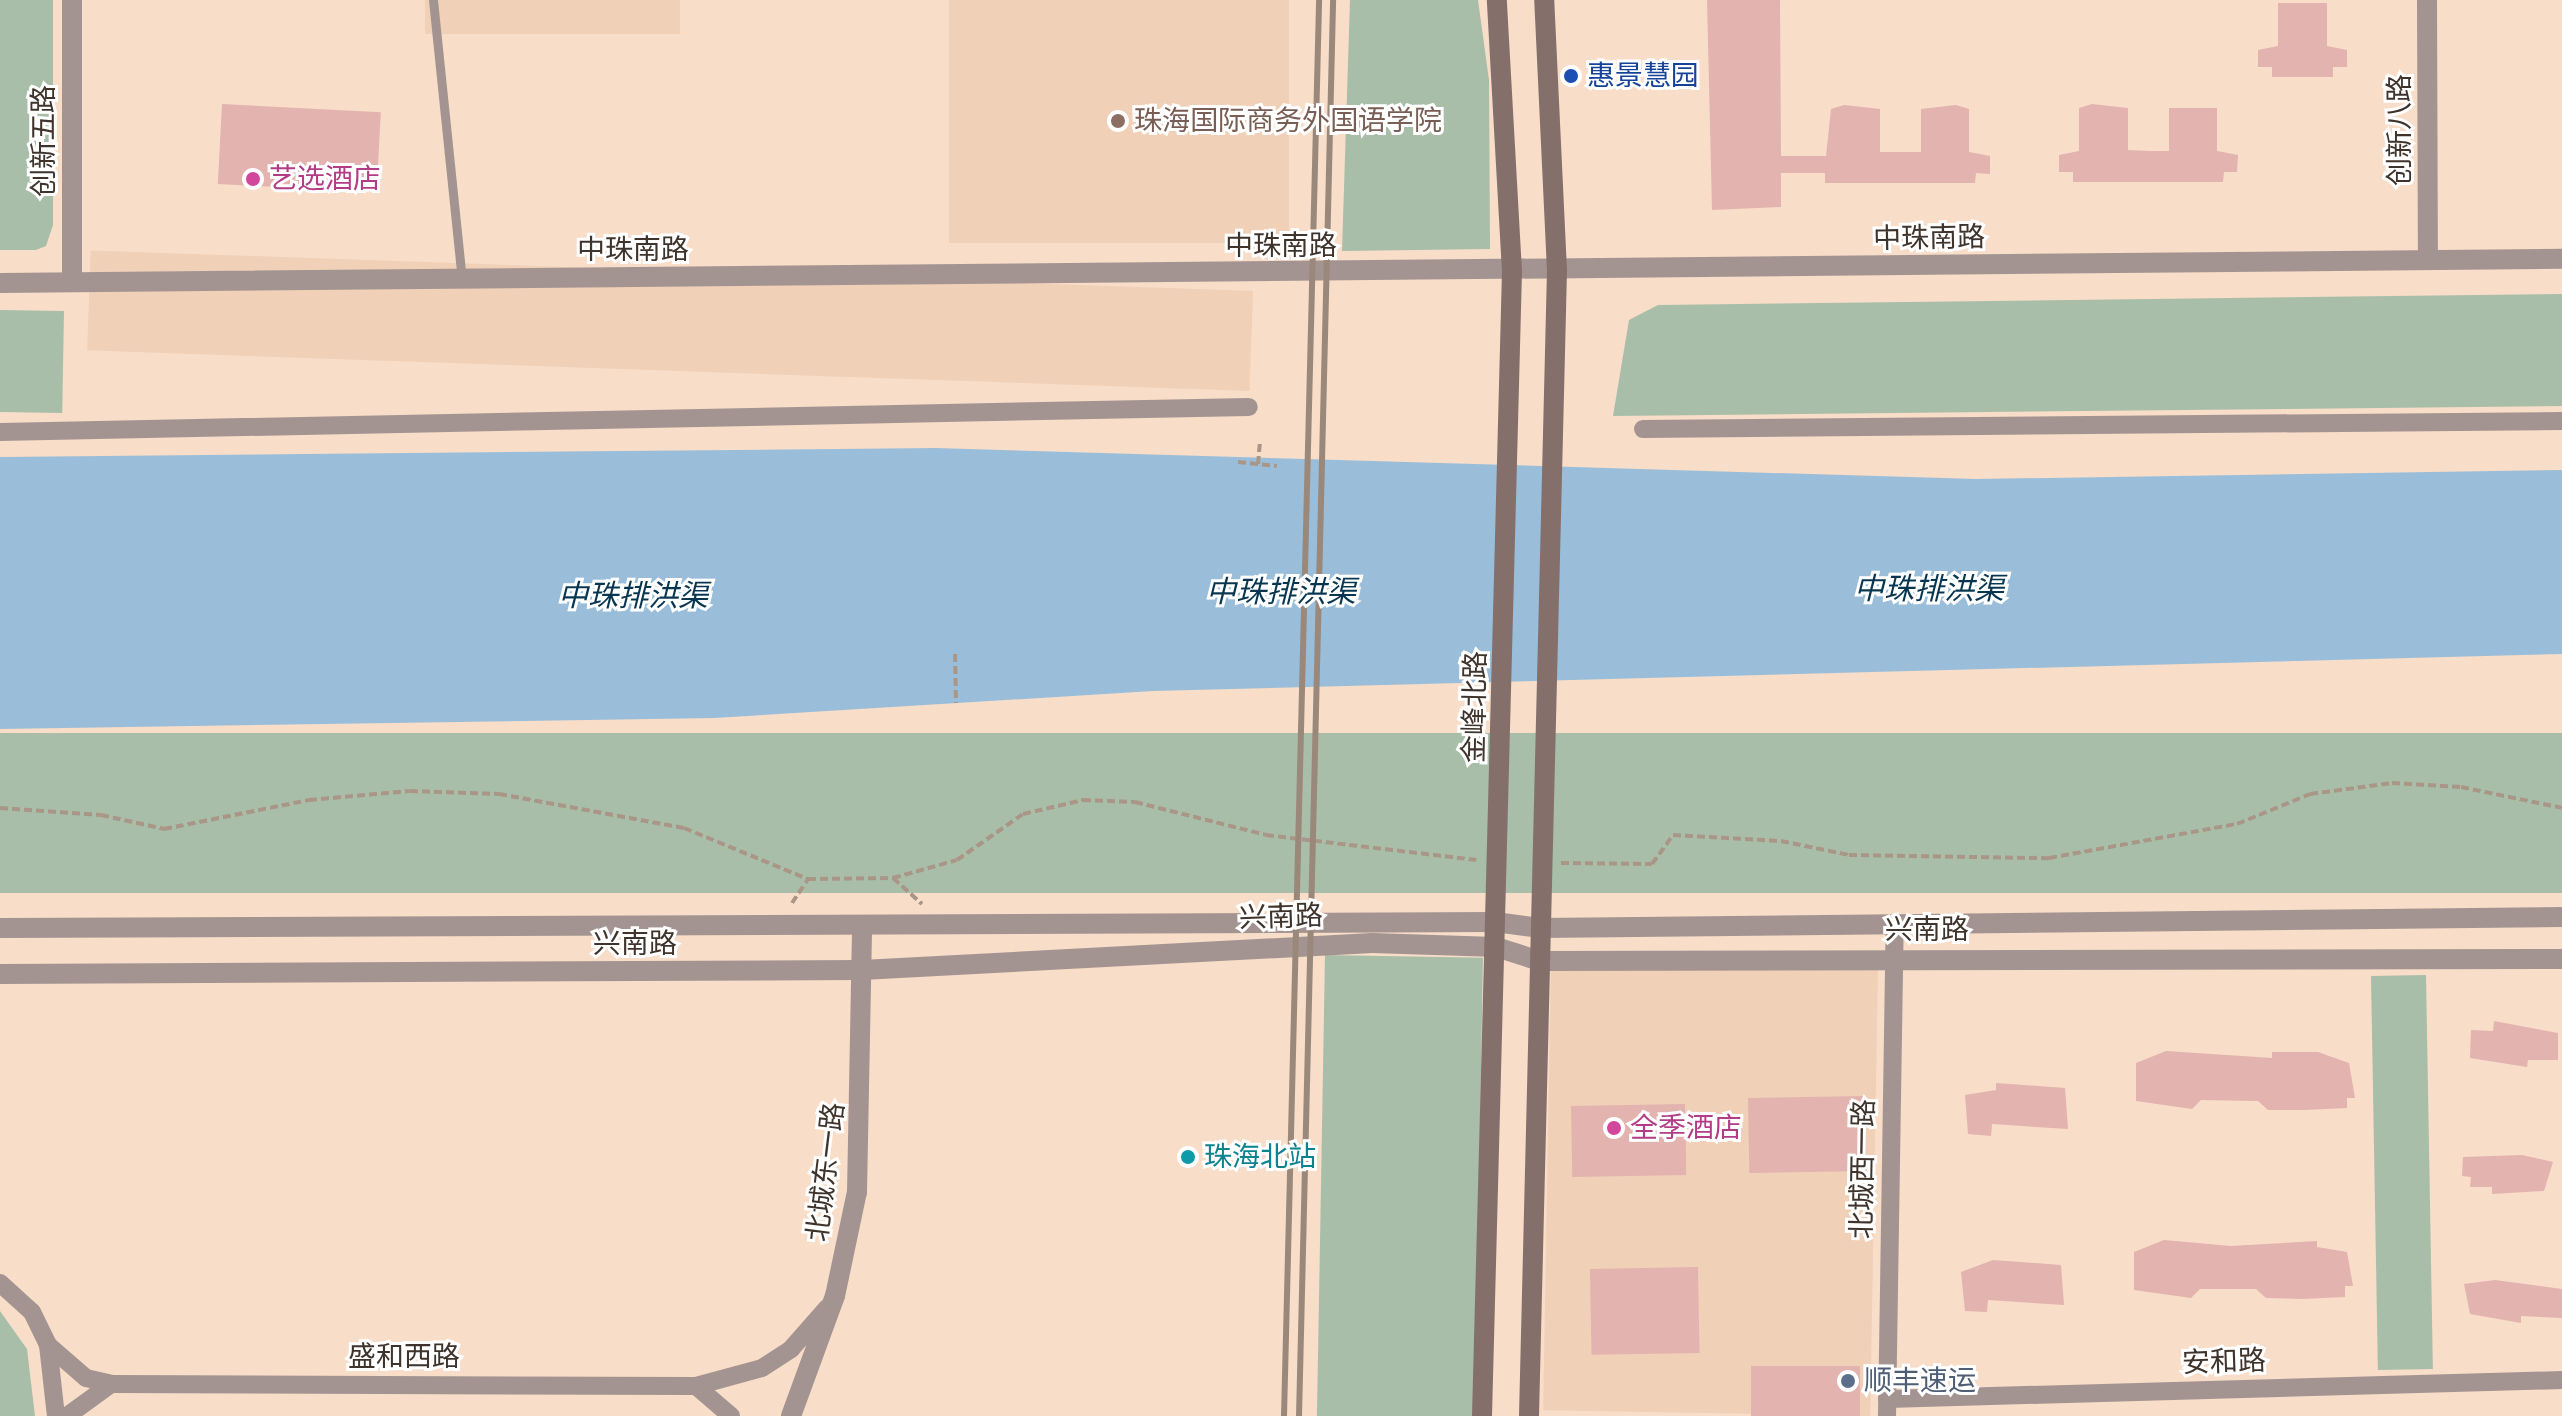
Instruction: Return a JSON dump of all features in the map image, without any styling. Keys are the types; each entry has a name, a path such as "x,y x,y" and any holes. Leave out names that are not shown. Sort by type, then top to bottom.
{"main road":[{"name":"金峰北路","path":"1482,1416 1511,402 1512,272 1497,0"},
{"path":"1529,1416 1540,961 1539,821 1557,271 1544,0"}],"street":[{"name":"创新五路","path":"72,0 72,282"},
{"name":"创新八路","path":"2427,0 2428,259"},
{"name":"中珠南路","path":"0,283 1512,272 2562,259"},
{"path":"0,432 1249,407"},
{"path":"1643,429 2562,421"},
{"name":"兴南路","path":"0,928 1495,922 1540,928 2562,917"},
{"name":"北城西一路","path":"1887,1408 1895,924"},
{"name":"北城东一路","path":"791,1416 835,1296 862,1139 862,926"},
{"name":"兴南路","path":"0,974 862,970 1123,961 1233,946 1496,947 1540,961 1894,957 2562,959"},
{"path":"0,1283 32,1312 48,1345 56,1416"},
{"name":"盛和西路","path":"48,1345 75,1372 111,1384 696,1386 730,1380 782,1355 835,1296"},
{"name":"安和路","path":"1887,1408 2562,1380"},
{"path":"67,1416 111,1384"},
{"path":"696,1386 731,1416"}],"lane":[{"path":"433,0 462,279"}],"path":[{"path":"1258,464 1260,440"},
{"path":"1238,462 1277,466"},
{"path":"955,654 956,703"},
{"path":"1539,863 1652,864 1673,835 1890,857 2049,858 2237,824 2310,794 2392,783 2461,787 2562,808"},
{"path":"0,808 101,815 164,829 309,800 410,791 499,794 684,828 808,879 893,878 957,860 1023,814 1109,801 1266,835 1498,863"}],"shaded area":[{"path":"425,0 680,0 680,34 425,34"},
{"name":"珠海国际商务外国语学院","path":"949,0 1289,0 1289,243 949,243"},
{"path":"91,250 1253,291 1250,391 87,350"},
{"path":"1551,960 1878,966 1870,1416 1543,1410"}],"green space":[{"path":"0,0 53,0 53,225 46,246 36,250 0,250"},
{"path":"1350,0 1478,0 1489,80 1490,249 1342,251"},
{"path":"2562,294 2562,406 1613,416 1629,320 1658,305"},
{"path":"0,310 64,311 62,413 0,412"},
{"path":"0,733 2562,733 2562,893 0,893"},
{"path":"1325,955 1483,958 1475,1416 1317,1416"},
{"path":"2426,975 2433,1369 2378,1370 2371,976"},
{"path":"0,1311 27,1349 35,1416 0,1416"}],"water":[{"name":"中珠排洪渠","path":"936,448 1976,479 2562,470 2562,654 1153,691 714,718 0,729 0,457"}],"building":[{"path":"1707,0 1780,0 1781,156 1826,156 1831,109 1844,105 1880,109 1880,152 1921,152 1921,109 1956,105 1969,109 1969,152 1990,156 1990,174 1976,173 1975,183 1825,183 1825,173 1781,173 1781,207 1712,210"},
{"path":"2278,3 2327,3 2327,46 2347,50 2347,67 2333,67 2333,77 2272,77 2272,67 2258,67 2258,50 2278,46"},
{"path":"222,104 381,112 377,192 218,184"},
{"path":"2092,104 2128,108 2128,150 2150,151 2169,151 2169,108 2217,108 2217,151 2238,155 2237,172 2224,172 2223,182 2073,182 2073,172 2059,172 2059,155 2079,151 2079,108"},
{"path":"2494,1021 2558,1033 2558,1060 2528,1060 2527,1067 2470,1058 2471,1030 2493,1031"},
{"path":"2166,1051 2272,1058 2272,1052 2318,1052 2349,1063 2355,1098 2347,1098 2347,1108 2304,1110 2268,1110 2258,1101 2201,1100 2192,1109 2136,1101 2136,1063"},
{"path":"1996,1083 2065,1088 2068,1129 1992,1124 1991,1136 1968,1134 1965,1095 1996,1090"},
{"path":"1865,1096 1866,1171 1749,1173 1748,1098"},
{"path":"1685,1104 1686,1175 1572,1177 1571,1106"},
{"path":"2522,1155 2553,1162 2544,1191 2492,1194 2492,1187 2470,1187 2471,1177 2462,1176 2463,1157"},
{"path":"2164,1240 2231,1246 2317,1241 2317,1247 2347,1252 2353,1286 2345,1286 2345,1297 2302,1299 2266,1298 2256,1289 2200,1289 2191,1298 2134,1290 2134,1252"},
{"path":"1993,1260 2061,1265 2064,1305 1988,1300 1987,1312 1965,1311 1961,1272"},
{"path":"1698,1267 1700,1353 1592,1355 1590,1269"},
{"path":"2495,1280 2562,1289 2562,1318 2521,1316 2521,1323 2470,1314 2464,1284"},
{"path":"1751,1366 1860,1366 1860,1416 1751,1416"}],"railway":[{"path":"1284,1416 1319,0"},
{"path":"1299,1416 1333,0"}],"place":[{"name":"惠景慧园","path":"1571,76"},
{"name":"珠海国际商务外国语学院","path":"1118,121"},
{"name":"艺选酒店","path":"253,179"},
{"name":"全季酒店","path":"1614,1128"},
{"name":"珠海北站","path":"1188,1157"},
{"name":"顺丰速运","path":"1848,1381"}]}
